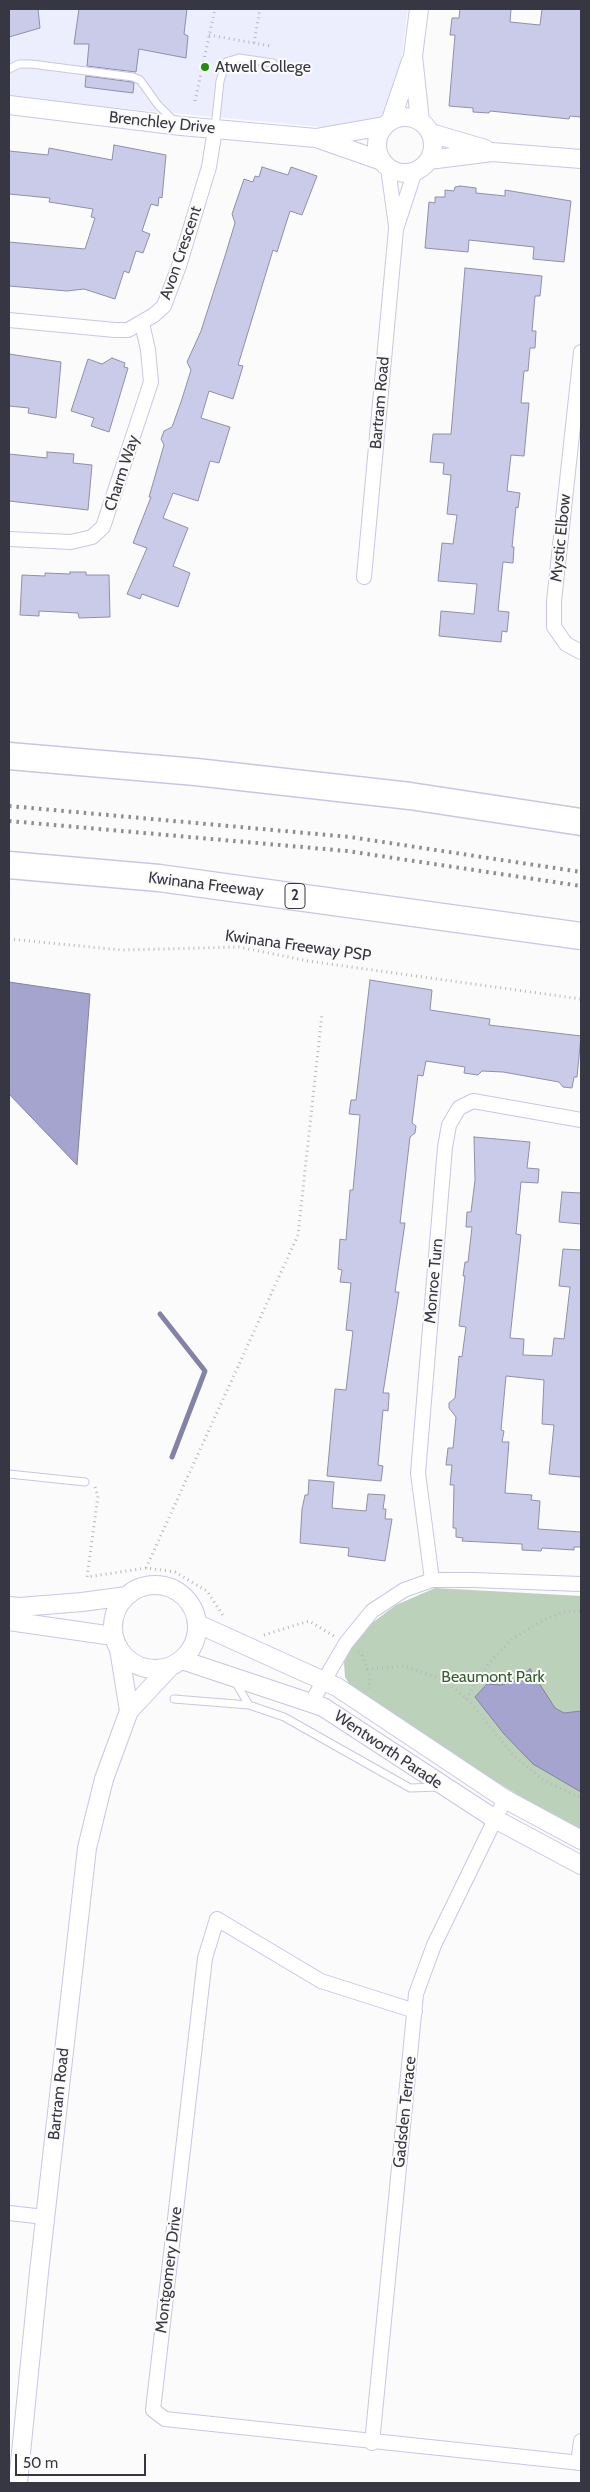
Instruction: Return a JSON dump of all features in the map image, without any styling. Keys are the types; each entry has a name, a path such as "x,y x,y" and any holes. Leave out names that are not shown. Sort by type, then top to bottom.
{"highway":[{"path":"9,756 196,772 410,796 581,822"},
{"name":"Kwinana Freeway","path":"9,865 159,878 581,936"}],"street":[{"path":"419,9 413,56 388,123 377,143 385,164 406,173 422,165 492,152 581,159"},
{"path":"413,56 425,127 432,151 422,165"},
{"name":"Brenchley Drive","path":"9,105 181,126 316,138 385,164"},
{"path":"388,123 400,117 492,152"},
{"name":"Brenchley Drive","path":"316,138 388,123"},
{"name":"Avon Crescent","path":"9,320 128,330 154,315 164,306 209,167 215,129"},
{"name":"Bartram Road","path":"364,577 396,230 385,164"},
{"name":"Bartram Road","path":"396,230 422,165"},
{"name":"Charm Way","path":"9,539 77,541 92,536 103,527 151,382 148,350 142,323"},
{"name":"Mystic Elbow","path":"581,352 554,602 554,627 566,644 581,652"},
{"name":"Monroe Turn","path":"432,1580 418,1473 445,1147 449,1125 460,1108 473,1101 581,1120"},
{"path":"311,1703 346,1643 372,1611 404,1590 432,1580 581,1584"},
{"path":"9,1606 20,1607 82,1602 127,1596 145,1586 161,1585 176,1590 191,1604 198,1624 194,1644 176,1664"},
{"path":"9,1621 116,1642 113,1621 118,1607 127,1596"},
{"name":"Wentworth Parade","path":"198,1624 323,1680 361,1702 505,1799 581,1840"},
{"name":"Bartram Road","path":"116,1642 129,1711"},
{"name":"Wentworth Parade","path":"116,1642 128,1660 141,1668 156,1670 176,1664 231,1676 323,1707 495,1819 581,1866"},
{"name":"Bartram Road","path":"18,2483 87,1848 104,1779 129,1711 176,1664"},
{"name":"Gadsden Terrace","path":"372,2443 416,1994 434,1945 505,1799"},
{"name":"Montgomery Drive","path":"415,2011 321,1980 218,1919 205,1958 153,2410 165,2419 372,2443 580,2463"},
{"path":"9,2213 46,2217"},
{"path":"580,2463 581,2441"}],"lane":[{"path":"215,129 220,81 226,62 239,58 273,63"},
{"path":"9,69 19,64 31,64 133,77 140,80 168,117 181,126"},
{"path":"9,1474 85,1482"},
{"path":"231,1676 249,1705"},
{"path":"174,1699 249,1705 284,1717 410,1788 444,1787"}],"path":[{"path":"195,101 215,9"},
{"path":"254,43 260,9"},
{"path":"210,35 271,46"},
{"name":"Kwinana Freeway PSP","path":"9,938 121,950 239,947 308,961 581,999"},
{"path":"146,1568 298,1235 322,1014"},
{"path":"85,1482 93,1483 98,1496 87,1577 146,1568 175,1572 207,1591 227,1621"},
{"path":"466,1698 488,1664 513,1638 564,1612 581,1611"},
{"path":"263,1635 309,1621 346,1643 362,1655 370,1676 369,1690 361,1702"},
{"path":"367,1669 404,1666 445,1680 466,1698 512,1754 543,1780 581,1798"}],"shaded area":[{"name":"Atwell College","path":"9,9 408,9 399,79 385,113 368,123 333,128 9,98"}],"green space":[{"name":"Beaumont Park","path":"435,1588 581,1596 581,1832 479,1771 353,1690 345,1677 344,1662 350,1649 372,1623 396,1605"}],"water":[{"path":"9,982 90,994 77,1165 9,1094"},
{"path":"530,1669 555,1708 564,1713 581,1711 581,1792 533,1764 504,1734 475,1697 487,1684 501,1685 515,1681"}],"building":[{"path":"9,9 38,9 40,28 9,37"},
{"path":"79,9 187,9 184,34 188,36 186,58 139,49 136,72 87,66 89,44 74,44"},
{"path":"460,9 511,9 510,22 540,25 542,9 581,9 581,117 570,116 569,119 490,111 489,113 473,112 473,108 449,106 455,35 450,35 452,18 459,18"},
{"path":"86,76 132,82 134,83 133,93 85,87"},
{"path":"114,145 166,155 162,198 159,197 158,206 151,204 142,231 150,234 143,253 136,251 129,273 124,271 115,299 84,289 67,291 9,286 9,242 85,249 95,218 91,217 93,209 49,202 50,198 9,194 9,151 48,155 49,148 112,160"},
{"path":"262,167 288,175 291,167 317,176 302,215 290,211 277,252 273,250 238,365 243,366 233,399 209,391 201,418 230,427 219,463 210,461 198,501 173,493 163,518 188,528 173,566 190,573 178,607 142,594 140,599 127,594 147,548 133,543 151,497 149,497 164,445 161,439 164,431 172,427 181,402 191,370 187,362 201,331 225,256 235,223 232,214 244,179 253,182 255,176 259,177"},
{"path":"455,187 476,188 476,193 505,196 505,190 571,201 564,262 533,259 534,247 469,240 468,252 425,248 429,202 435,203 435,197 445,197 445,190 454,191"},
{"path":"465,268 542,276 540,296 535,296 532,331 536,331 535,348 530,348 528,371 524,371 521,403 529,403 524,456 511,455 507,491 520,493 518,508 516,507 512,547 514,547 513,563 503,562 498,611 509,612 507,632 502,631 501,642 439,636 441,611 474,614 477,584 438,581 442,543 453,544 457,515 447,514 451,475 443,474 444,463 430,462 433,434 451,434"},
{"path":"9,354 61,362 56,418 28,413 29,408 9,406"},
{"path":"112,358 125,363 124,367 128,368 109,432 91,426 94,418 71,411 88,359 102,364"},
{"path":"47,452 74,454 73,463 92,465 88,510 9,501 9,454 47,458"},
{"path":"70,572 86,572 86,575 109,575 110,617 79,618 78,613 39,611 39,616 20,615 22,575 45,576 45,573 70,574"},
{"path":"370,980 432,990 430,1010 490,1019 489,1025 581,1036 577,1077 574,1077 572,1088 563,1087 559,1082 503,1072 482,1071 478,1075 464,1073 465,1067 426,1061 423,1076 418,1075 412,1123 416,1126 415,1133 410,1137 400,1223 405,1223 395,1292 399,1292 383,1393 389,1393 389,1396 388,1411 383,1410 378,1465 383,1466 381,1481 327,1476 335,1389 346,1390 353,1331 346,1330 351,1283 340,1282 342,1270 338,1269 340,1239 346,1240 350,1190 353,1190 360,1115 349,1114 351,1100 356,1100"},
{"path":"474,1137 530,1142 527,1168 539,1169 538,1183 521,1182 516,1234 521,1235 510,1338 524,1339 523,1355 552,1356 554,1338 564,1339 570,1287 559,1286 563,1249 581,1250 581,1477 549,1474 554,1425 542,1424 544,1380 506,1376 501,1430 504,1431 502,1442 509,1442 505,1493 532,1495 531,1500 540,1501 538,1529 581,1532 581,1547 574,1547 574,1550 542,1548 541,1551 522,1550 522,1544 462,1541 463,1538 456,1537 456,1528 453,1528 454,1485 450,1485 452,1465 446,1465 448,1448 453,1448 456,1417 449,1408 449,1403 455,1398 459,1356 462,1357 466,1327 459,1326 465,1276 463,1276 465,1262 468,1262 472,1227 466,1227 467,1212 471,1212 475,1180"},
{"path":"562,1192 581,1193 581,1224 559,1222"},
{"path":"309,1480 334,1482 332,1508 366,1511 368,1494 385,1495 383,1509 386,1509 385,1519 392,1519 385,1561 348,1556 349,1548 300,1543 302,1509 305,1495 308,1495"}],"waterway":[{"path":"160,1314 205,1371 172,1457"}],"railway":[{"path":"9,806 350,837 581,872"},
{"path":"9,821 347,851 581,886"}],"place":[{"name":"Atwell College","path":"205,67"}]}
